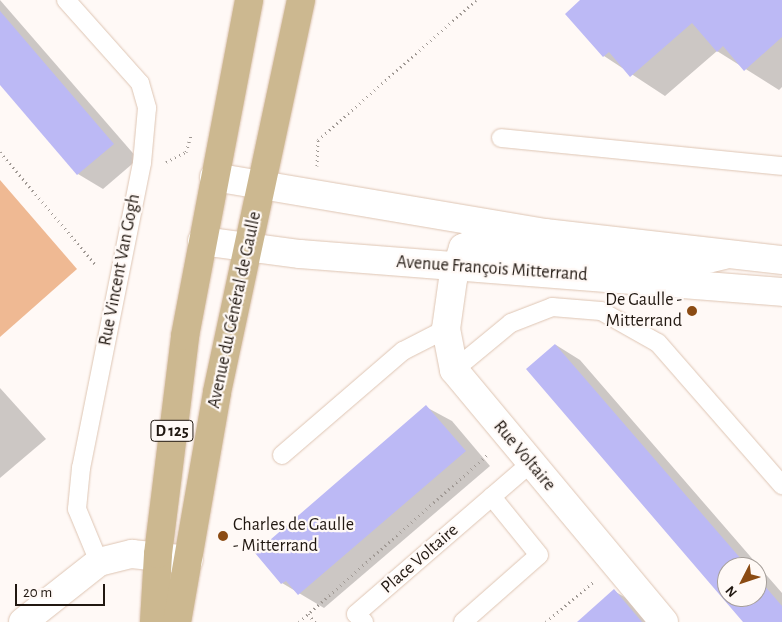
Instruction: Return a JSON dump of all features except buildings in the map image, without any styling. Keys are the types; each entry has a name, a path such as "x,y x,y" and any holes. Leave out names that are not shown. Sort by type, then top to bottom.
{"main road":[{"name":"D 125","path":"154,622 158,554 185,336 249,0"},
{"name":"Avenue du Général de Gaulle","path":"177,622 217,392 301,0"}],"street":[{"path":"214,177 261,187 545,234 782,260"},
{"name":"Avenue François Mitterrand","path":"202,241 248,249 782,292"},
{"path":"455,266 463,248 474,243 679,266 729,254"},
{"name":"Rue Voltaire","path":"455,266 446,329 454,370 530,464 664,622"},
{"path":"23,622 99,562 132,554 158,554 189,560"}],"lane":[{"name":"Rue Vincent Van Gogh","path":"66,0 140,83 147,108 142,163 81,468 77,509 99,562"},
{"path":"501,138 782,166"},
{"path":"454,370 511,323 552,307 601,310 658,343 782,485"},
{"path":"282,455 403,351 446,329"},
{"name":"Place Voltaire","path":"364,622 356,614 530,464"},
{"path":"463,622 539,555 492,497"}],"path":[{"path":"318,140 476,0"},
{"path":"162,164 186,152 194,129"},
{"path":"0,152 116,289"},
{"path":"299,622 508,436"},
{"path":"546,622 615,564"},
{"path":"308,614 315,622"}],"shaded area":[{"path":"0,180 77,269 0,337"}],"place":[{"name":"De Gaulle - Mitterrand","path":"692,311"},
{"name":"Charles de Gaulle - Mitterrand","path":"223,536"}]}
